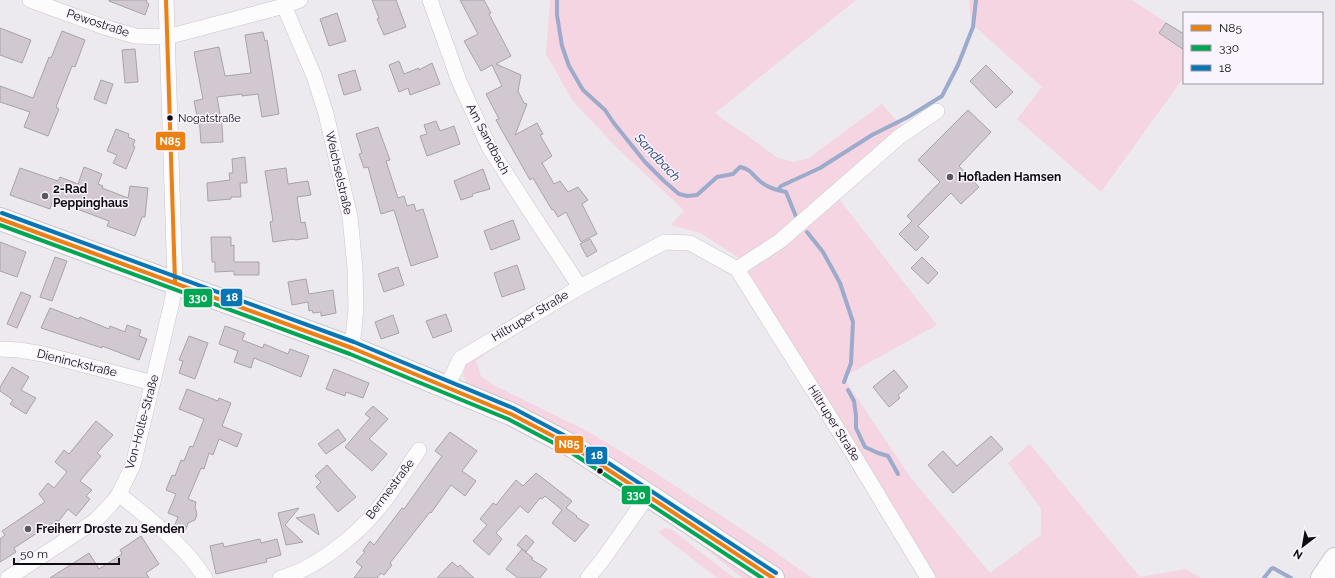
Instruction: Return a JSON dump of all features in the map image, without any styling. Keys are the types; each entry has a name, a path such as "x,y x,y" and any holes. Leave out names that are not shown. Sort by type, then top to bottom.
{"street":[{"name":"Pewostraße","path":"30,0 113,30 135,36 167,37"},
{"name":"Von-Holte-Straße","path":"8,578 94,521 112,503 133,465 172,302 175,282 166,0"},
{"path":"167,37 284,6 300,0"},
{"name":"Am Sandbach","path":"430,0 459,81 489,146 580,286"},
{"name":"Weichselstraße","path":"284,6 314,76 326,114 350,217 356,309 352,348"},
{"path":"737,269 780,241 899,137 937,112"},
{"path":"0,219 352,348 447,386 510,414 572,446 773,578"},
{"name":"Hiltruper Straße","path":"447,386 460,358 580,286 665,242 690,243 737,269 852,452 928,578"},
{"name":"Dieninckstraße","path":"0,349 19,350 43,354 153,383"},
{"name":"Bermestraße","path":"280,578 303,569 324,557 350,538 377,511 419,450"},
{"path":"118,494 174,540 196,564 205,578"},
{"path":"588,578 604,558 648,495"},
{"path":"1322,578 1335,559"}],"shaded area":[{"path":"550,0 856,0 715,113 778,158 794,162 809,158 882,104 903,128 839,199 937,325 843,377 911,478 990,573 1041,535 1041,509 1008,463 1030,444 1140,577 1186,569 1201,578 936,578 858,449 747,273 784,247 812,223 806,216 741,259 700,233 671,225 684,210 618,149 572,100 546,54"},
{"path":"969,0 1132,0 1183,33 1183,78 1101,192 1017,119 1042,87 971,23"},
{"path":"502,342 476,361 481,376 495,386 587,431 640,463 749,534 812,578 786,578 742,549 469,388 463,376 466,361"},
{"path":"667,520 762,578 742,578 699,543"},
{"path":"665,528 671,529 734,578 717,578 658,532"}],"building":[{"path":"109,0 147,0 146,2 149,4 145,15"},
{"path":"372,0 396,0 406,27 384,35 377,19 379,18"},
{"path":"460,0 484,0 491,13 489,14 511,56 496,64 521,75 518,91 524,103 527,104 515,135 537,123 543,134 540,135 552,156 542,163 554,184 560,181 568,192 578,187 588,200 582,204 597,234 581,242 566,212 558,217 553,209 552,210 533,178 530,180 496,120 499,119 486,94 502,86 492,65 481,71 464,41 478,34"},
{"path":"337,13 346,41 329,46 320,19"},
{"path":"1166,23 1183,33 1183,49 1159,33"},
{"path":"0,28 31,40 22,63 0,55"},
{"path":"62,31 85,40 75,67 72,66 61,94 56,107 59,109 48,136 24,127 30,112 0,102 0,86 33,98 49,57 51,58"},
{"path":"263,32 265,41 267,40 279,114 262,117 258,94 217,97 223,142 201,143 199,116 197,116 194,101 203,99 194,52 219,47 225,76 251,73 245,35"},
{"path":"135,49 138,82 125,83 122,50"},
{"path":"399,61 404,74 419,68 419,70 432,63 440,84 410,95 408,88 399,92 389,65"},
{"path":"986,65 1013,92 996,108 970,81"},
{"path":"355,70 361,90 344,95 338,75"},
{"path":"101,80 113,84 106,104 94,99"},
{"path":"968,110 991,132 959,166 979,187 961,204 951,193 918,226 929,237 916,251 899,234 912,221 907,216 940,182 918,160"},
{"path":"436,121 440,131 454,126 460,144 427,156 420,136 427,134 424,125"},
{"path":"378,127 390,160 386,161 398,198 404,196 407,206 414,204 416,211 423,209 438,257 411,266 394,210 381,214 368,167 364,168 359,154 362,153 356,134"},
{"path":"116,129 129,134 128,137 135,140 133,146 135,147 126,169 113,163 117,155 107,151"},
{"path":"245,157 247,183 240,183 241,197 231,197 231,199 208,201 207,183 230,180 229,173 233,173 232,159"},
{"path":"84,167 102,174 98,184 103,186 102,188 128,198 130,186 148,188 145,217 142,217 135,236 107,226 109,221 53,200 50,209 10,195 20,168 58,181 60,177 78,184"},
{"path":"286,168 288,184 308,181 311,195 297,197 301,223 305,222 308,238 273,242 270,222 273,221 265,171"},
{"path":"483,169 490,189 472,194 473,196 461,200 454,181"},
{"path":"513,220 520,239 491,250 484,231"},
{"path":"211,237 231,237 231,246 234,245 234,262 259,262 259,275 234,275 234,271 215,272 215,262 212,262"},
{"path":"590,239 597,251 587,257 580,244"},
{"path":"0,242 26,252 17,277 0,271"},
{"path":"55,257 67,261 52,301 40,297"},
{"path":"922,257 938,273 928,284 911,268"},
{"path":"517,265 525,289 502,297 494,273"},
{"path":"398,267 404,285 384,292 378,274"},
{"path":"306,279 309,294 333,290 336,313 321,316 321,312 313,313 312,310 309,311 308,302 292,305 288,282"},
{"path":"21,292 31,296 17,328 7,324"},
{"path":"50,308 79,319 80,317 109,329 110,326 125,332 127,325 141,330 139,336 147,339 139,360 102,346 102,348 41,328"},
{"path":"446,314 452,331 433,338 426,321"},
{"path":"393,315 399,333 381,339 375,322"},
{"path":"225,326 245,333 242,340 263,348 264,344 288,354 290,349 309,356 301,377 254,358 251,368 234,362 238,351 219,344"},
{"path":"189,336 208,343 195,379 179,373 183,361 179,360"},
{"path":"12,367 29,377 21,390 36,398 26,414 10,404 13,400 0,391 0,387"},
{"path":"334,369 369,383 363,398 346,392 345,396 326,389"},
{"path":"894,370 908,387 898,395 900,398 889,407 873,387"},
{"path":"187,389 218,401 219,398 231,403 222,426 242,434 237,447 219,439 213,455 209,453 204,469 201,468 188,499 196,502 195,507 197,514 195,520 188,523 185,531 174,527 178,517 168,513 176,494 166,490 172,475 175,476 181,460 184,461 190,446 193,447 204,419 179,409"},
{"path":"373,406 388,419 369,439 387,454 372,471 345,447 370,418 365,414"},
{"path":"96,421 113,435 97,453 101,456 80,481 92,490 86,496 90,499 76,516 68,509 58,522 57,520 14,548 16,552 0,562 0,539 5,535 2,531 45,502 39,494 48,483 54,488 67,472 55,462 64,450 69,454"},
{"path":"338,429 346,440 326,454 318,444"},
{"path":"450,432 477,451 462,471 476,481 465,496 451,485 431,513 430,512 390,563 392,565 384,575 381,573 377,578 354,578 362,567 356,562 365,552 363,551 370,541 374,545 402,508 404,509 442,456 435,451"},
{"path":"991,436 1003,449 953,493 928,465 943,451 957,466"},
{"path":"327,465 356,497 338,512 316,487 321,482 315,476"},
{"path":"536,473 572,501 566,508 577,516 576,517 589,525 575,542 552,523 562,510 545,496 542,499 540,498 528,513 520,506 496,533 502,539 489,555 473,541 487,525 480,519 493,503 496,505 516,480 523,486"},
{"path":"299,508 285,525 303,542 286,545 278,513"},
{"path":"314,514 319,535 296,518"},
{"path":"526,535 534,542 526,552 517,545"},
{"path":"141,536 159,564 146,573 149,578 50,578 89,553 99,569 122,554 120,550"},
{"path":"260,539 261,543 277,539 281,555 266,559 267,562 216,574 210,546 223,543 224,547"},
{"path":"522,549 533,558 531,559 547,569 540,578 518,578 506,569"},
{"path":"452,562 458,567 460,565 474,578 437,578"}],"waterway":[{"name":"Sandbach","path":"557,0 557,15 562,46 569,66 583,90 605,110 645,162 664,181 679,194 687,196 697,195 717,177 733,174 740,167 744,168 767,186 786,192 797,219"},
{"path":"778,190 781,186 820,168 872,135 908,117 942,96 958,65 973,27 976,0"},
{"name":"Sandbach","path":"807,232 823,252 840,283 853,322 851,363 844,382"},
{"name":"Sandbach","path":"848,390 854,401 856,428 865,447 888,456 898,474"},
{"name":"Sandbach","path":"1264,578 1273,568 1291,578"}],"transit line":[{"name":"N85","path":"166,0 175,282"},
{"name":"18","path":"2,213 354,342 513,408 575,441 776,573"},
{"name":"N85","path":"0,219 352,348 511,414 572,446 773,578"},
{"name":"330","path":"0,225 350,354 508,419 569,451 762,578"}],"place":[{"name":"Nogatstraße","path":"170,118"},
{"name":"Hofladen Hamsen","path":"950,177"},
{"name":"2-Rad Peppinghaus","path":"45,196"},
{"name":"Freiherr Droste zu Senden","path":"28,529"}]}
